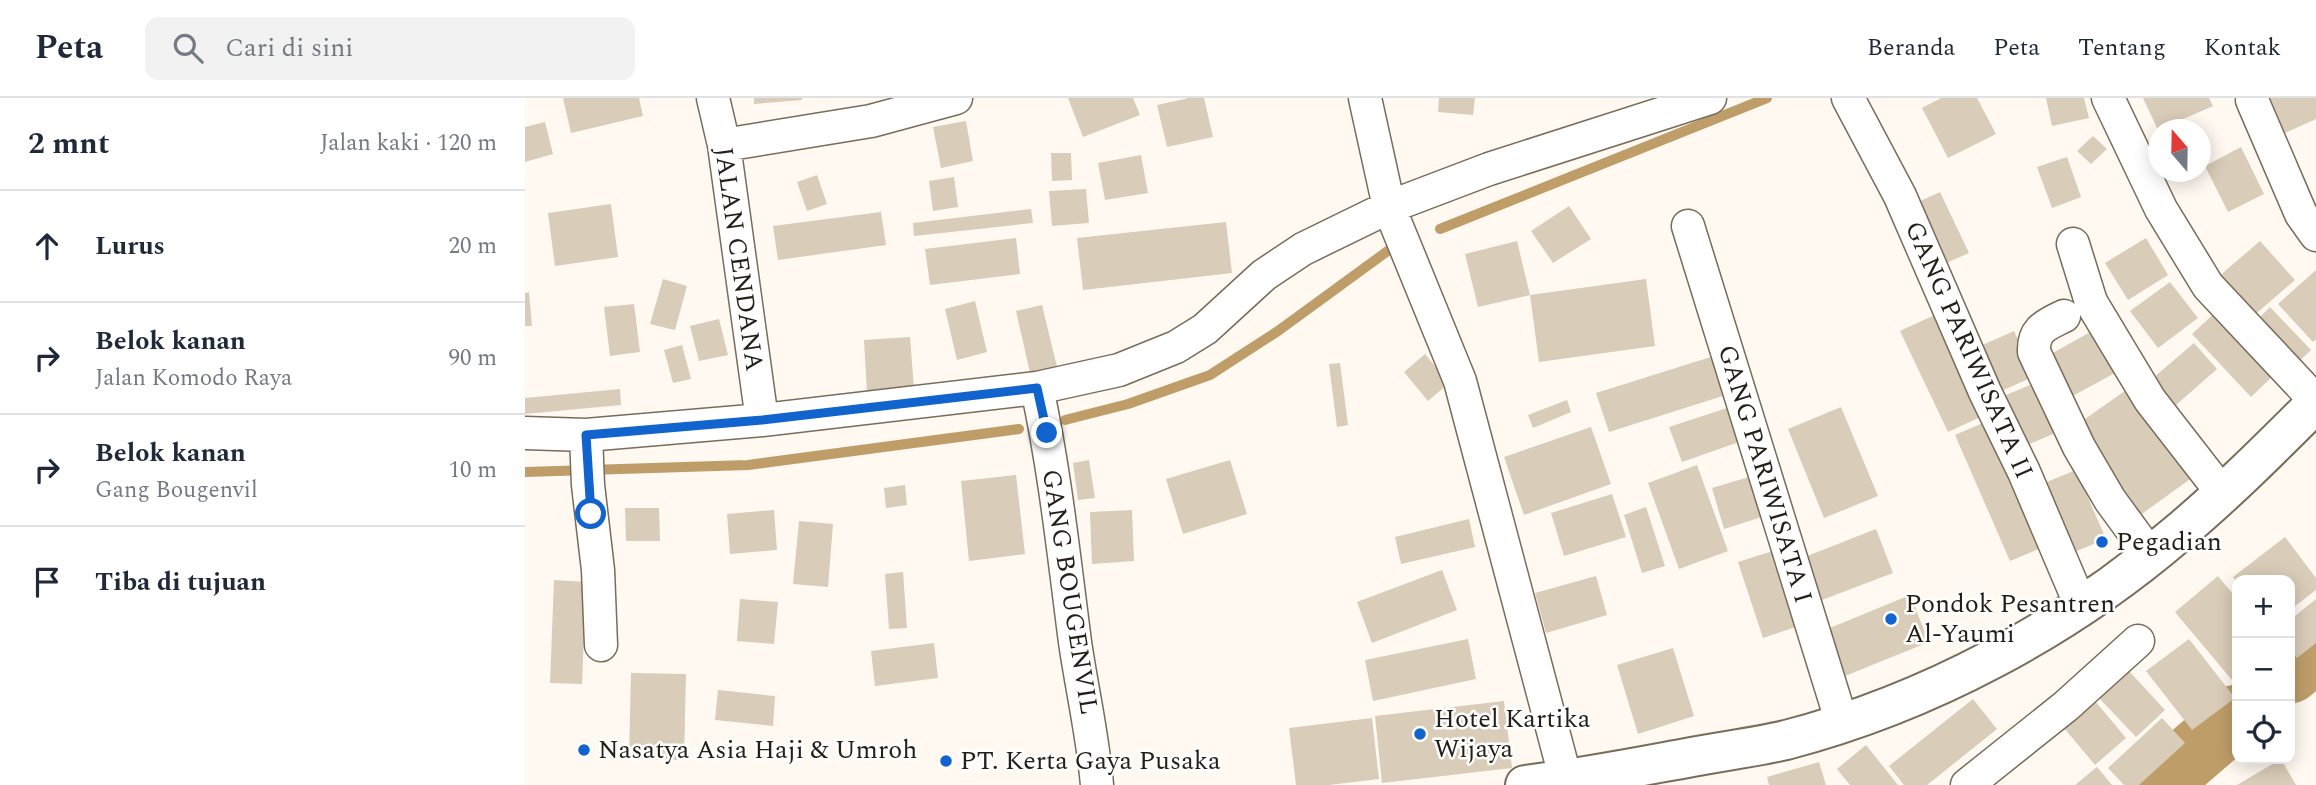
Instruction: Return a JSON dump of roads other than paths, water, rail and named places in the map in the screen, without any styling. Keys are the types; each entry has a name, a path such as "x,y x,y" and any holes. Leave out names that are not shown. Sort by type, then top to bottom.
{"street":[{"name":"JALAN CENDANA","path":"713,98 724,145 762,420"},
{"path":"724,145 871,121 956,98"},
{"path":"1365,98 1389,207 1460,380 1566,780"},
{"path":"525,433 586,459 762,420 1038,394 1119,370 1176,347 1205,329 1264,275 1303,249 1389,207 1489,169 1710,98"},
{"name":"GANG PARIWISATA II","path":"1849,98 1899,196 1985,392 2024,472 2081,606"},
{"path":"1525,785 1784,740 1843,723 1960,674 2007,650 2081,606 2151,556 2223,494 2316,402 2208,286 2161,209 2108,98"},
{"path":"2252,100 2301,214 2316,235"},
{"name":"GANG PARIWISATA I","path":"1688,226 1843,723"},
{"path":"2073,244 2091,302 2124,358 2150,400 2223,494"},
{"path":"2064,316 2042,327 2034,341 2034,352 2078,447 2151,556"},
{"name":"GANG BOUGENVIL","path":"1038,394 1047,433 1097,785"},
{"path":"586,459 598,570 601,645"},
{"path":"1967,785 2066,706 2137,641"}],"waterway":[{"path":"1440,229 1767,98"},
{"path":"1065,420 1128,404 1210,375 1278,331 1389,250"},
{"path":"525,472 748,465 1019,429"},
{"path":"2295,668 2316,649"},
{"path":"2157,785 2232,720"}],"place":[{"name":"Pegadian","path":"2102,542"},
{"name":"Pondok Pesantren Al-Yaumi","path":"1891,619"},
{"name":"Hotel Kartika Wijaya","path":"1420,734"},
{"name":"Nasatya Asia Haji & Umroh","path":"584,750"},
{"name":"PT. Kerta Gaya Pusaka","path":"946,761"}]}
